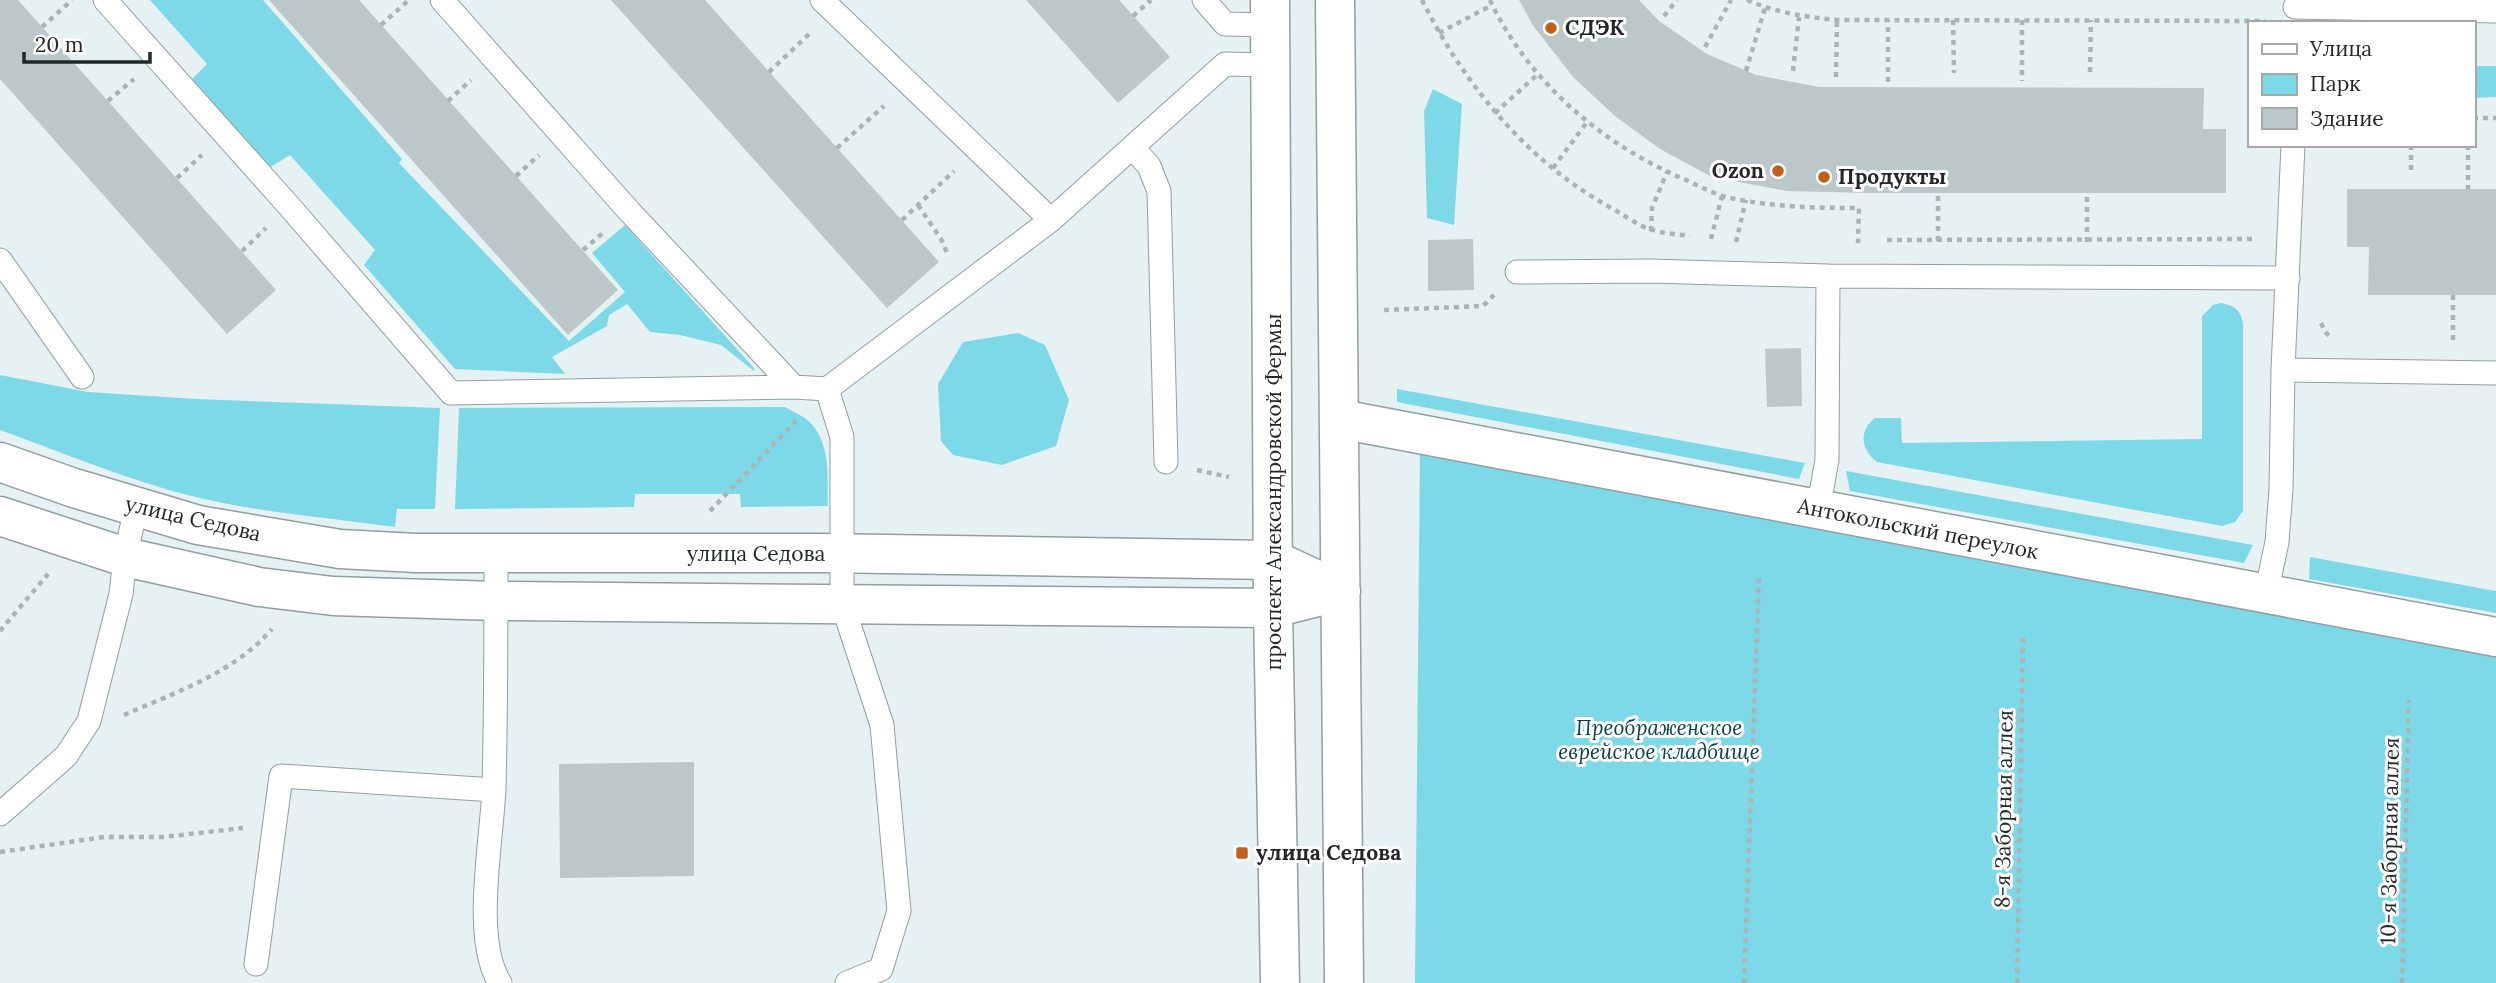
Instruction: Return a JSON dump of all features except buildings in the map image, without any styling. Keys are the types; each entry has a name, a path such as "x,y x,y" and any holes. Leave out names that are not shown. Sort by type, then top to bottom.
{"main road":[{"path":"1335,0 1344,983"},
{"name":"проспект Александровской Фермы","path":"1270,13 1273,608 1280,983"},
{"name":"Антокольский переулок","path":"1339,419 2496,637"},
{"name":"улица Седова","path":"0,461 136,508 198,525 340,549 416,553 843,554 1273,560 1340,591"},
{"path":"0,516 125,556 259,587 333,596 496,601 1273,608 1340,591"}],"lane":[{"path":"105,0 451,393 793,387 827,389 1051,220 1225,64 1271,65"},
{"path":"442,0 629,211 793,387"},
{"path":"1204,0 1225,24 1270,13"},
{"path":"828,5 1051,220"},
{"path":"2295,13 2496,10"},
{"path":"2266,594 2277,542 2281,489 2283,370 2293,147"},
{"path":"1133,148 1149,166 1159,191 1166,462"},
{"path":"0,260 82,377"},
{"path":"1517,272 2288,278"},
{"path":"1818,510 1827,460 1828,276"},
{"path":"2283,370 2496,373"},
{"path":"827,389 842,437 842,603 882,725 899,911 881,969 847,983"},
{"path":"0,814 66,756 89,721 121,594 125,556 136,508"},
{"path":"496,553 494,790 485,924 493,972 500,983"},
{"path":"256,964 281,776 494,790"}],"path":[{"path":"42,27 72,0"},
{"path":"381,25 409,0"},
{"path":"1133,16 1151,0"},
{"path":"1422,0 1464,73 1495,113 1553,168 1596,200 1651,230 1736,243 1746,201"},
{"path":"1664,16 1677,0"},
{"path":"1705,47 1731,0"},
{"path":"1747,0 1799,16 1837,20 2091,20 2295,13"},
{"path":"1439,33 1491,2 1538,74 1587,122 1625,149 1667,172 1722,196 1801,208 1859,208 1858,276"},
{"path":"769,72 828,5"},
{"path":"1746,71 1766,8"},
{"path":"1793,71 1799,16"},
{"path":"1836,77 1837,20"},
{"path":"1888,20 1888,82"},
{"path":"1953,20 1954,73"},
{"path":"2022,20 2022,81"},
{"path":"2090,72 2091,20"},
{"path":"1495,113 1538,74"},
{"path":"837,148 909,84"},
{"path":"2475,118 2496,118"},
{"path":"1553,168 1587,122"},
{"path":"2411,147 2411,173"},
{"path":"2468,147 2468,189"},
{"path":"902,220 977,149"},
{"path":"1650,271 1652,208 1667,172"},
{"path":"1938,193 1938,245"},
{"path":"2087,193 2087,245"},
{"path":"1711,239 1722,196"},
{"path":"918,205 942,239 961,288"},
{"path":"1882,240 2256,239"},
{"path":"1845,241 1869,240"},
{"path":"1384,310 1483,306 1517,272"},
{"path":"2453,295 2453,344"},
{"path":"2320,317 2325,332 2333,339 2343,341"},
{"path":"2439,341 2453,344 2464,341"},
{"path":"705,517 802,416"},
{"path":"0,631 49,573"},
{"path":"1744,983 1759,578"},
{"path":"89,721 121,716 207,679 257,646 273,628"},
{"name":"8-я Заборная аллея","path":"2017,983 2023,636"},
{"name":"10-я Заборная аллея","path":"2402,983 2409,700"},
{"path":"0,852 104,837 163,837 274,825"}],"green space":[{"path":"150,0 263,0 402,159 399,163 569,341 625,292 592,253 625,225 754,371 721,345 680,335 650,332 627,304 609,315 607,326 552,357 565,374 455,369 364,265 375,250 290,155 269,168 192,79 207,64"},
{"path":"2475,66 2496,66 2496,97 2475,98"},
{"path":"1433,89 1462,104 1454,225 1427,218 1424,111"},
{"path":"2221,303 2236,309 2243,323 2243,511 2235,522 2222,526 1877,462 1865,446 1864,434 1875,418 1901,418 1902,443 2202,439 2202,316 2213,305"},
{"path":"1018,333 1045,345 1069,400 1056,446 1002,465 953,455 941,441 938,384 963,342"},
{"path":"0,375 88,392 440,408 435,509 397,509 395,527 251,508 152,485 0,430"},
{"path":"1397,389 1805,463 1799,479 1397,402"},
{"path":"785,407 805,418 820,436 826,459 828,506 741,507 740,494 635,494 634,507 455,509 459,408"},
{"name":"Преображенское еврейское кладбище","path":"1420,449 2496,651 2496,983 1415,983"},
{"path":"1846,471 2253,545 2244,563 1850,491"},
{"path":"2310,557 2496,591 2496,613 2309,579"}],"place":[{"name":"СДЭК","path":"1551,28"},
{"name":"Ozon","path":"1778,171"},
{"name":"Продукты","path":"1824,177"},
{"name":"улица Седова","path":"1242,853"}]}
